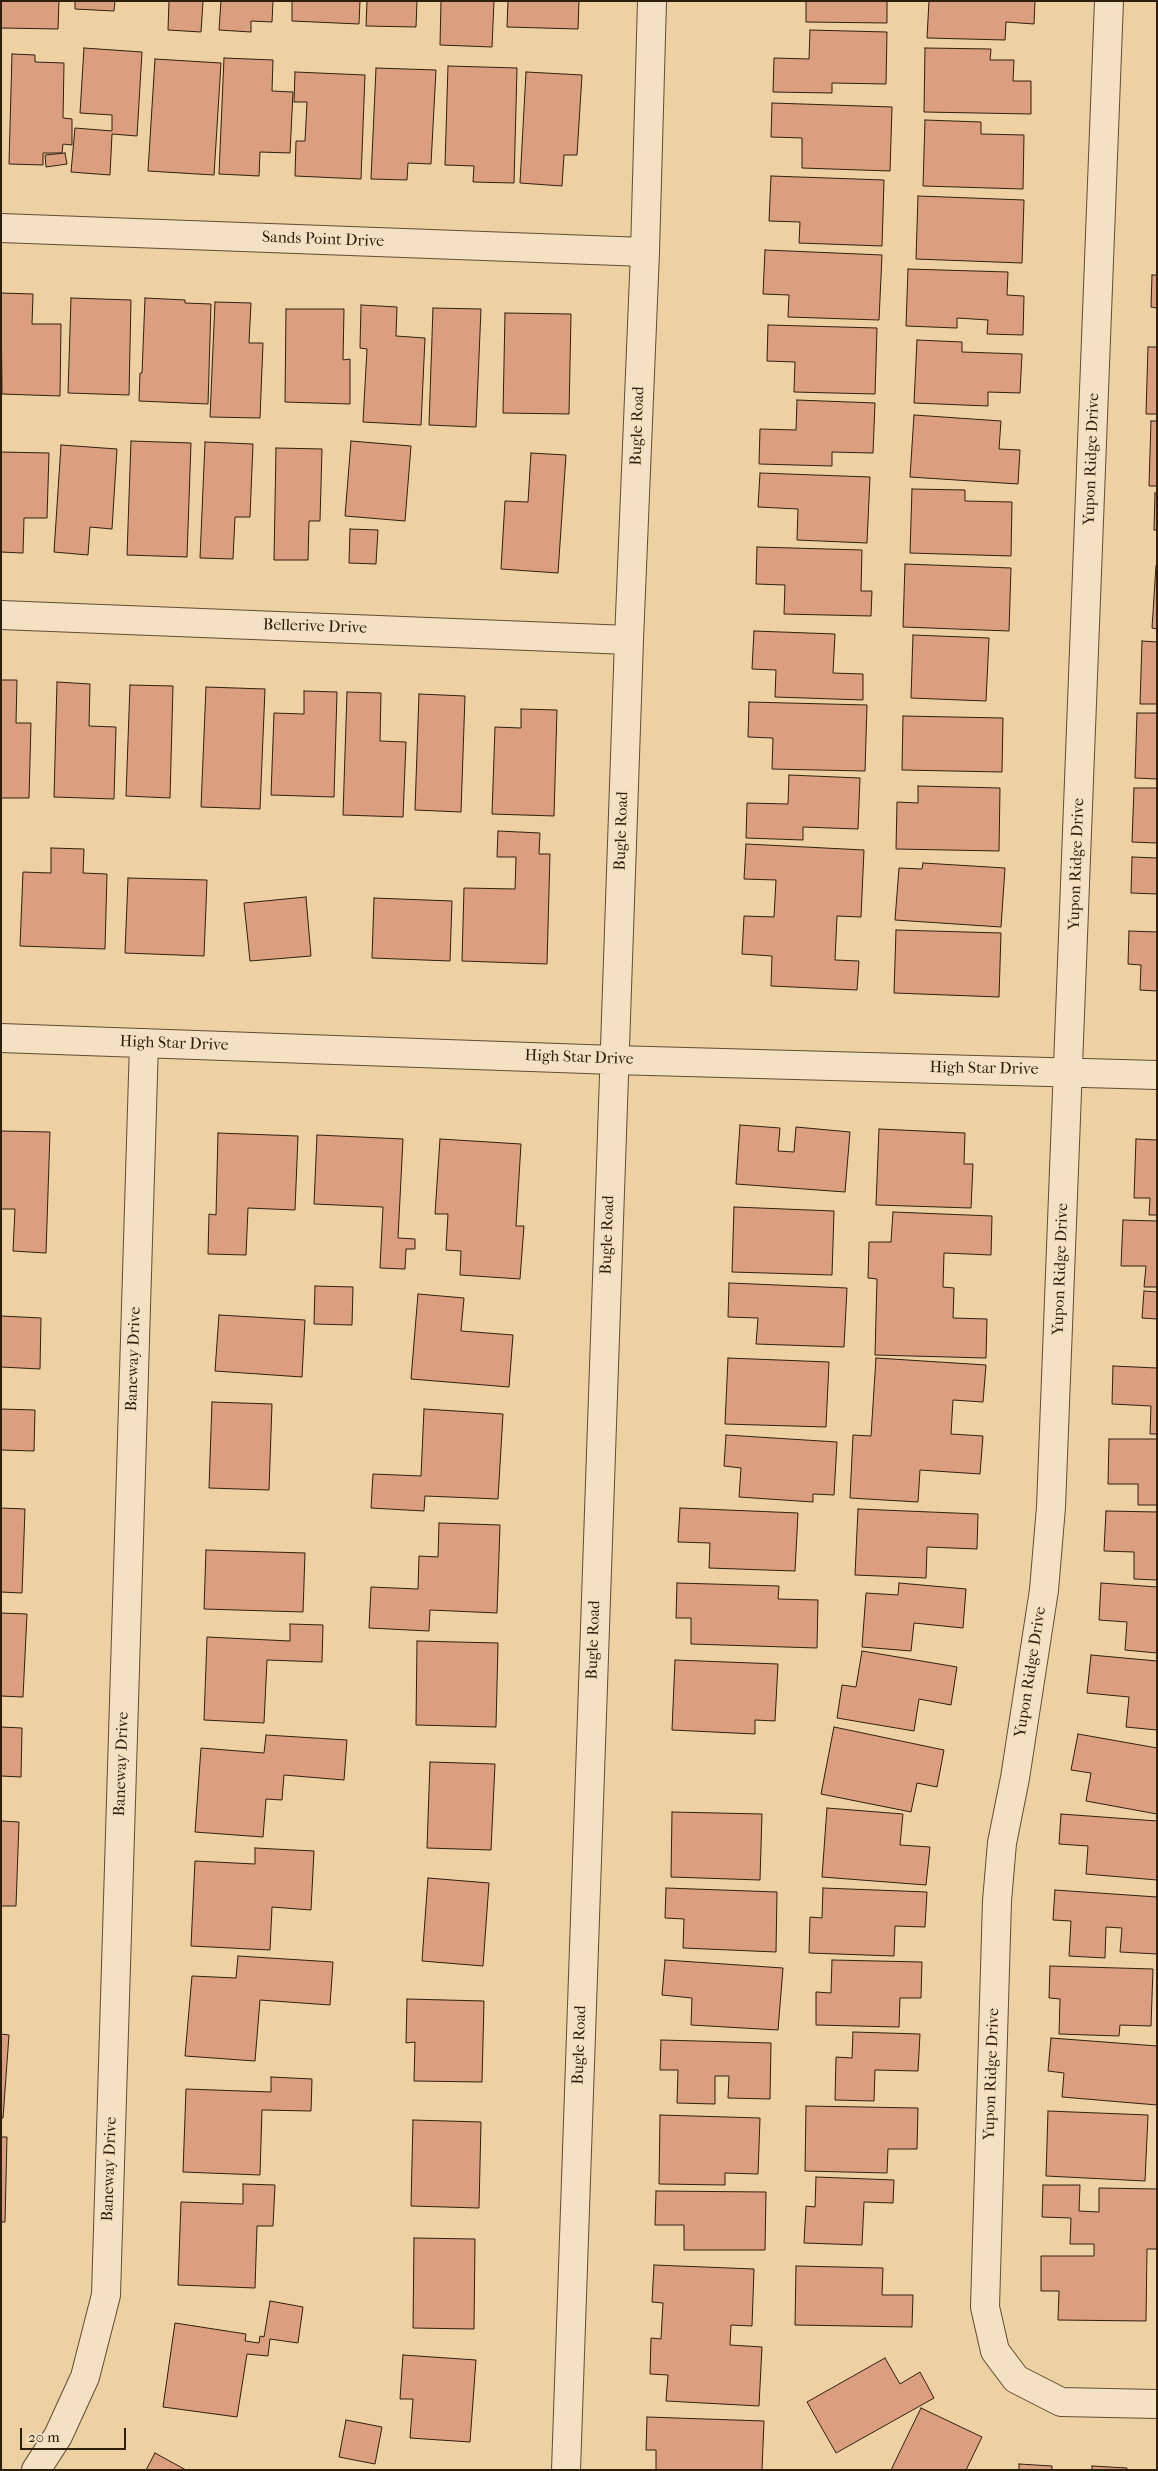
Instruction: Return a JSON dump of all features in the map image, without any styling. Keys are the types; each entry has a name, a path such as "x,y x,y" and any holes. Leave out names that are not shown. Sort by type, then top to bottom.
{"street":[{"name":"Bugle Road","path":"566,2470 614,1060 645,252 652,1"},
{"name":"Yupon Ridge Drive","path":"1109,1 1051,1507 1044,1590 1015,1778 1002,1843 997,1901 985,2307 995,2351 1016,2379 1061,2402 1157,2404"},
{"name":"Sands Point Drive","path":"1,228 645,252"},
{"name":"Bellerive Drive","path":"1,615 629,640"},
{"name":"High Star Drive","path":"1,1038 614,1060 1069,1071 1157,1075"},
{"name":"Baneway Drive","path":"36,2470 58,2436 85,2377 106,2295 144,1043"}],"building":[{"path":"1,1 59,1 58,29 1,28"},
{"path":"75,1 115,1 114,11 75,9"},
{"path":"169,1 203,1 201,32 168,30"},
{"path":"221,1 273,1 272,22 251,21 251,32 219,30"},
{"path":"292,1 360,1 359,24 292,21"},
{"path":"367,1 417,1 416,27 366,26"},
{"path":"441,1 494,1 492,47 440,45"},
{"path":"508,1 579,1 578,29 507,27"},
{"path":"806,1 887,1 887,23 806,22"},
{"path":"929,1 1035,1 1034,24 1006,22 1005,40 927,38"},
{"path":"810,30 887,32 886,84 832,83 832,93 773,92 774,58 809,59"},
{"path":"84,48 142,52 137,136 112,134 110,175 71,172 75,128 112,131 112,115 80,113"},
{"path":"925,48 991,49 990,60 1014,60 1013,81 1031,81 1031,114 924,112"},
{"path":"12,54 35,55 35,62 64,63 63,118 72,119 72,145 63,144 62,153 43,153 43,165 9,164"},
{"path":"224,58 273,60 272,91 293,92 290,153 260,152 259,176 219,174"},
{"path":"155,59 221,63 214,175 148,171"},
{"path":"448,66 517,68 514,183 473,182 474,166 445,165"},
{"path":"376,68 436,70 431,164 408,163 407,180 371,179"},
{"path":"295,72 365,75 361,179 295,176 296,141 305,141 307,102 294,102"},
{"path":"526,72 582,75 577,155 564,155 562,186 520,183"},
{"path":"772,103 892,107 890,171 802,168 802,138 771,137"},
{"path":"925,120 981,122 981,134 1024,135 1023,189 923,186"},
{"path":"65,153 67,164 46,167 45,155"},
{"path":"771,176 884,180 882,246 799,243 800,222 769,221"},
{"path":"918,196 1024,200 1022,263 916,259"},
{"path":"765,250 882,255 879,320 788,317 789,295 763,294"},
{"path":"908,269 1008,272 1007,295 1024,296 1023,335 987,334 988,320 957,318 957,328 906,326"},
{"path":"1152,275 1157,275 1157,308 1151,307"},
{"path":"1,293 33,294 32,324 61,324 60,396 2,394"},
{"path":"71,298 131,300 129,395 68,393"},
{"path":"145,298 185,300 185,303 211,304 208,404 139,401"},
{"path":"215,302 251,303 249,343 263,343 260,418 210,417"},
{"path":"361,305 397,307 396,336 425,338 421,425 363,422 367,349 360,348"},
{"path":"433,308 481,309 476,427 429,425"},
{"path":"286,309 344,309 343,360 350,359 350,404 285,402"},
{"path":"505,313 571,314 569,414 503,413"},
{"path":"768,325 877,328 875,394 794,392 795,362 767,361"},
{"path":"917,340 962,342 962,352 1022,354 1020,393 988,392 988,406 914,403"},
{"path":"1148,347 1157,347 1157,414 1146,414"},
{"path":"797,400 875,403 873,453 832,452 832,466 759,464 760,429 796,430"},
{"path":"914,415 1001,421 999,449 1020,450 1018,484 910,477"},
{"path":"1151,421 1157,421 1157,486 1149,486"},
{"path":"131,441 191,443 187,557 127,555"},
{"path":"351,441 411,446 405,521 345,516"},
{"path":"205,442 253,444 250,517 235,517 233,559 200,558"},
{"path":"61,445 117,449 112,529 90,527 88,555 54,552"},
{"path":"276,448 322,449 320,521 309,521 308,560 274,560"},
{"path":"1,452 49,453 47,518 24,518 23,553 1,552"},
{"path":"531,453 566,455 558,573 501,569 505,501 528,502"},
{"path":"760,473 870,477 867,543 797,540 798,509 758,507"},
{"path":"912,489 965,490 965,501 1012,502 1011,556 910,553"},
{"path":"1155,493 1157,493 1157,530 1154,530"},
{"path":"350,529 378,530 376,564 349,563"},
{"path":"757,547 862,550 861,591 872,591 871,616 784,614 785,585 756,584"},
{"path":"905,564 1011,568 1009,631 903,627"},
{"path":"1157,566 1157,629 1152,628"},
{"path":"754,631 835,634 833,673 863,674 863,700 775,697 776,670 752,669"},
{"path":"913,635 989,638 986,701 911,698"},
{"path":"1142,641 1157,642 1157,704 1140,704"},
{"path":"1,680 17,680 16,723 31,723 29,798 1,798"},
{"path":"57,682 90,684 89,726 116,727 114,799 54,797"},
{"path":"130,685 173,686 170,798 126,796"},
{"path":"206,687 265,689 260,809 201,807"},
{"path":"304,691 337,692 334,797 271,795 274,713 304,714"},
{"path":"347,692 381,693 380,741 406,742 403,817 343,815"},
{"path":"419,694 465,696 461,812 415,810"},
{"path":"749,702 867,705 865,771 772,769 773,738 748,737"},
{"path":"521,709 557,710 554,816 492,814 495,727 521,728"},
{"path":"1137,713 1157,713 1157,779 1135,778"},
{"path":"903,716 1003,718 1002,772 902,770"},
{"path":"789,775 860,778 858,829 803,827 803,840 746,838 747,803 788,804"},
{"path":"918,786 1000,788 999,851 896,849 897,802 918,803"},
{"path":"1134,788 1157,788 1157,843 1132,842"},
{"path":"498,831 540,833 539,854 550,854 547,964 462,961 464,888 515,889 516,857 497,857"},
{"path":"746,844 864,850 861,917 837,916 835,960 859,961 857,990 771,986 772,956 742,954 744,916 774,917 776,880 744,879"},
{"path":"51,848 84,849 83,873 107,874 105,949 20,946 23,872 51,873"},
{"path":"1132,857 1157,858 1157,894 1131,893"},
{"path":"923,863 1005,868 1001,927 895,920 899,868 922,869"},
{"path":"128,878 207,880 204,956 125,953"},
{"path":"306,897 311,956 250,961 244,903"},
{"path":"374,898 452,901 450,961 372,958"},
{"path":"896,930 1001,933 999,997 894,993"},
{"path":"1129,931 1157,932 1157,991 1140,990 1141,965 1128,964"},
{"path":"740,1125 780,1128 778,1151 794,1152 796,1127 850,1132 845,1192 736,1184"},
{"path":"879,1129 965,1133 964,1164 973,1164 971,1208 876,1205"},
{"path":"1,1131 50,1132 46,1253 13,1251 15,1209 1,1209"},
{"path":"218,1133 298,1136 295,1210 248,1208 246,1255 208,1254 209,1214 216,1215"},
{"path":"317,1135 403,1139 398,1238 415,1239 415,1249 406,1249 405,1269 380,1268 383,1207 314,1204"},
{"path":"440,1139 521,1144 516,1226 524,1226 520,1279 460,1275 461,1251 446,1250 448,1214 435,1214"},
{"path":"1136,1139 1157,1140 1157,1215 1149,1215 1150,1198 1134,1198"},
{"path":"734,1207 834,1211 832,1275 732,1272"},
{"path":"893,1212 992,1216 991,1255 944,1253 943,1287 954,1288 953,1318 987,1319 986,1358 875,1355 877,1279 868,1278 869,1242 891,1242"},
{"path":"1123,1220 1157,1221 1157,1287 1144,1287 1146,1266 1121,1266"},
{"path":"729,1283 847,1288 844,1347 756,1344 758,1318 728,1317"},
{"path":"315,1286 353,1287 352,1325 314,1324"},
{"path":"1144,1291 1157,1292 1157,1319 1142,1318"},
{"path":"418,1294 464,1298 461,1331 513,1335 509,1387 411,1379"},
{"path":"219,1315 305,1320 302,1377 215,1371"},
{"path":"1,1316 41,1318 40,1369 1,1367"},
{"path":"728,1358 829,1362 826,1427 725,1424"},
{"path":"876,1358 986,1365 983,1402 953,1400 951,1434 983,1436 980,1474 920,1470 918,1502 850,1498 853,1435 871,1436"},
{"path":"1113,1366 1157,1368 1157,1434 1150,1434 1151,1406 1112,1404"},
{"path":"212,1402 272,1404 269,1490 209,1488"},
{"path":"1,1409 35,1410 34,1451 1,1450"},
{"path":"424,1409 503,1414 498,1499 425,1496 424,1511 371,1508 373,1474 421,1476"},
{"path":"726,1435 837,1442 834,1495 813,1494 813,1502 739,1497 741,1468 724,1466"},
{"path":"1109,1439 1157,1439 1157,1505 1138,1505 1138,1484 1108,1484"},
{"path":"1,1508 25,1509 22,1593 1,1592"},
{"path":"680,1508 798,1513 795,1571 709,1568 710,1543 678,1542"},
{"path":"858,1509 978,1514 977,1549 927,1547 926,1578 855,1575"},
{"path":"1106,1511 1157,1512 1157,1580 1134,1579 1134,1552 1104,1551"},
{"path":"439,1523 500,1525 497,1613 430,1610 429,1631 369,1628 371,1587 418,1589 419,1556 438,1557"},
{"path":"206,1550 305,1553 303,1612 204,1609"},
{"path":"677,1583 779,1586 778,1599 818,1600 817,1648 691,1644 691,1618 676,1618"},
{"path":"899,1583 966,1589 963,1628 914,1623 911,1651 862,1647 866,1593 898,1595"},
{"path":"1101,1583 1157,1587 1157,1653 1125,1650 1127,1622 1099,1620"},
{"path":"1,1613 27,1614 23,1697 1,1696"},
{"path":"290,1624 323,1625 322,1662 267,1660 264,1723 204,1720 207,1637 290,1641"},
{"path":"417,1641 498,1643 496,1727 416,1725"},
{"path":"862,1651 957,1667 951,1705 919,1699 914,1731 837,1718 842,1685 856,1687"},
{"path":"1091,1655 1157,1661 1157,1730 1126,1727 1129,1697 1087,1693"},
{"path":"675,1660 778,1664 775,1721 755,1720 755,1734 672,1730"},
{"path":"1,1727 22,1728 21,1777 1,1776"},
{"path":"834,1727 944,1750 937,1787 917,1783 911,1812 821,1794"},
{"path":"1078,1734 1157,1748 1157,1814 1086,1801 1091,1773 1071,1770"},
{"path":"266,1735 347,1740 344,1780 284,1775 282,1800 266,1799 263,1837 195,1832 201,1748 264,1753"},
{"path":"430,1762 495,1764 491,1850 427,1848"},
{"path":"827,1808 903,1814 900,1845 930,1847 926,1885 822,1877"},
{"path":"672,1812 762,1814 760,1880 671,1877"},
{"path":"1061,1814 1157,1821 1157,1880 1086,1874 1088,1846 1059,1844"},
{"path":"1,1821 19,1822 16,1906 1,1906"},
{"path":"255,1848 314,1851 311,1910 272,1907 270,1950 191,1946 195,1861 255,1864"},
{"path":"428,1878 489,1883 483,1966 422,1961"},
{"path":"666,1888 777,1892 776,1952 683,1948 684,1919 665,1918"},
{"path":"823,1888 927,1892 925,1927 895,1926 894,1956 809,1953 810,1917 822,1918"},
{"path":"1055,1890 1157,1897 1157,1954 1120,1952 1122,1928 1106,1927 1105,1958 1069,1956 1071,1921 1053,1920"},
{"path":"238,1956 333,1962 330,2005 260,2000 255,2061 185,2056 192,1976 236,1978"},
{"path":"665,1960 783,1968 778,2030 691,2025 692,1998 662,1995"},
{"path":"832,1960 922,1962 921,1998 900,1998 899,2027 816,2025 816,1992 831,1993"},
{"path":"1050,1966 1153,1969 1151,2026 1120,2025 1119,2036 1059,2034 1060,1999 1049,1998"},
{"path":"407,1999 484,2001 482,2082 414,2081 415,2042 406,2043"},
{"path":"853,2032 920,2034 918,2071 875,2070 874,2101 835,2100 836,2057 852,2058"},
{"path":"1,2034 9,2035 3,2118 1,2118"},
{"path":"1051,2038 1157,2046 1157,2105 1062,2097 1064,2073 1048,2071"},
{"path":"661,2040 771,2043 770,2099 728,2098 729,2076 715,2076 715,2104 677,2103 678,2070 660,2070"},
{"path":"271,2077 312,2079 311,2111 262,2110 260,2175 183,2172 186,2089 271,2092"},
{"path":"806,2106 918,2108 917,2149 888,2149 887,2173 805,2171"},
{"path":"1048,2111 1148,2115 1145,2181 1046,2176"},
{"path":"660,2115 760,2118 758,2174 725,2173 725,2185 659,2184"},
{"path":"413,2120 481,2122 479,2208 411,2206"},
{"path":"1,2137 7,2137 5,2222 1,2222"},
{"path":"816,2177 894,2180 893,2203 864,2202 862,2245 804,2243 806,2206 815,2207"},
{"path":"243,2184 275,2185 273,2226 257,2226 255,2288 178,2285 181,2202 243,2204"},
{"path":"1043,2185 1080,2185 1079,2211 1099,2212 1099,2188 1157,2189 1157,2249 1147,2249 1146,2321 1058,2320 1059,2291 1041,2291 1041,2256 1094,2256 1094,2244 1070,2244 1071,2218 1042,2217"},
{"path":"656,2191 766,2192 765,2250 684,2250 684,2225 655,2225"},
{"path":"414,2238 475,2239 474,2329 413,2328"},
{"path":"654,2265 754,2269 752,2326 731,2325 730,2345 762,2347 759,2406 666,2401 668,2375 650,2374 651,2338 661,2339 663,2303 652,2302"},
{"path":"796,2266 883,2268 882,2295 913,2295 912,2327 795,2325"},
{"path":"270,2301 303,2307 298,2343 270,2339 268,2356 247,2354 237,2417 163,2407 175,2323 246,2334 245,2341 259,2343 260,2336 264,2337"},
{"path":"403,2355 476,2360 470,2442 410,2438 413,2399 400,2399"},
{"path":"885,2358 900,2384 920,2372 934,2398 836,2453 807,2402"},
{"path":"921,2408 982,2437 966,2470 891,2470"},
{"path":"647,2417 764,2421 762,2470 656,2470 656,2450 646,2450"},
{"path":"346,2420 382,2427 375,2464 339,2457"},
{"path":"155,2453 186,2470 146,2470"},
{"path":"1019,2464 1052,2466 1052,2470 1019,2470"},
{"path":"1092,2466 1127,2468 1127,2470 1092,2470"}]}
